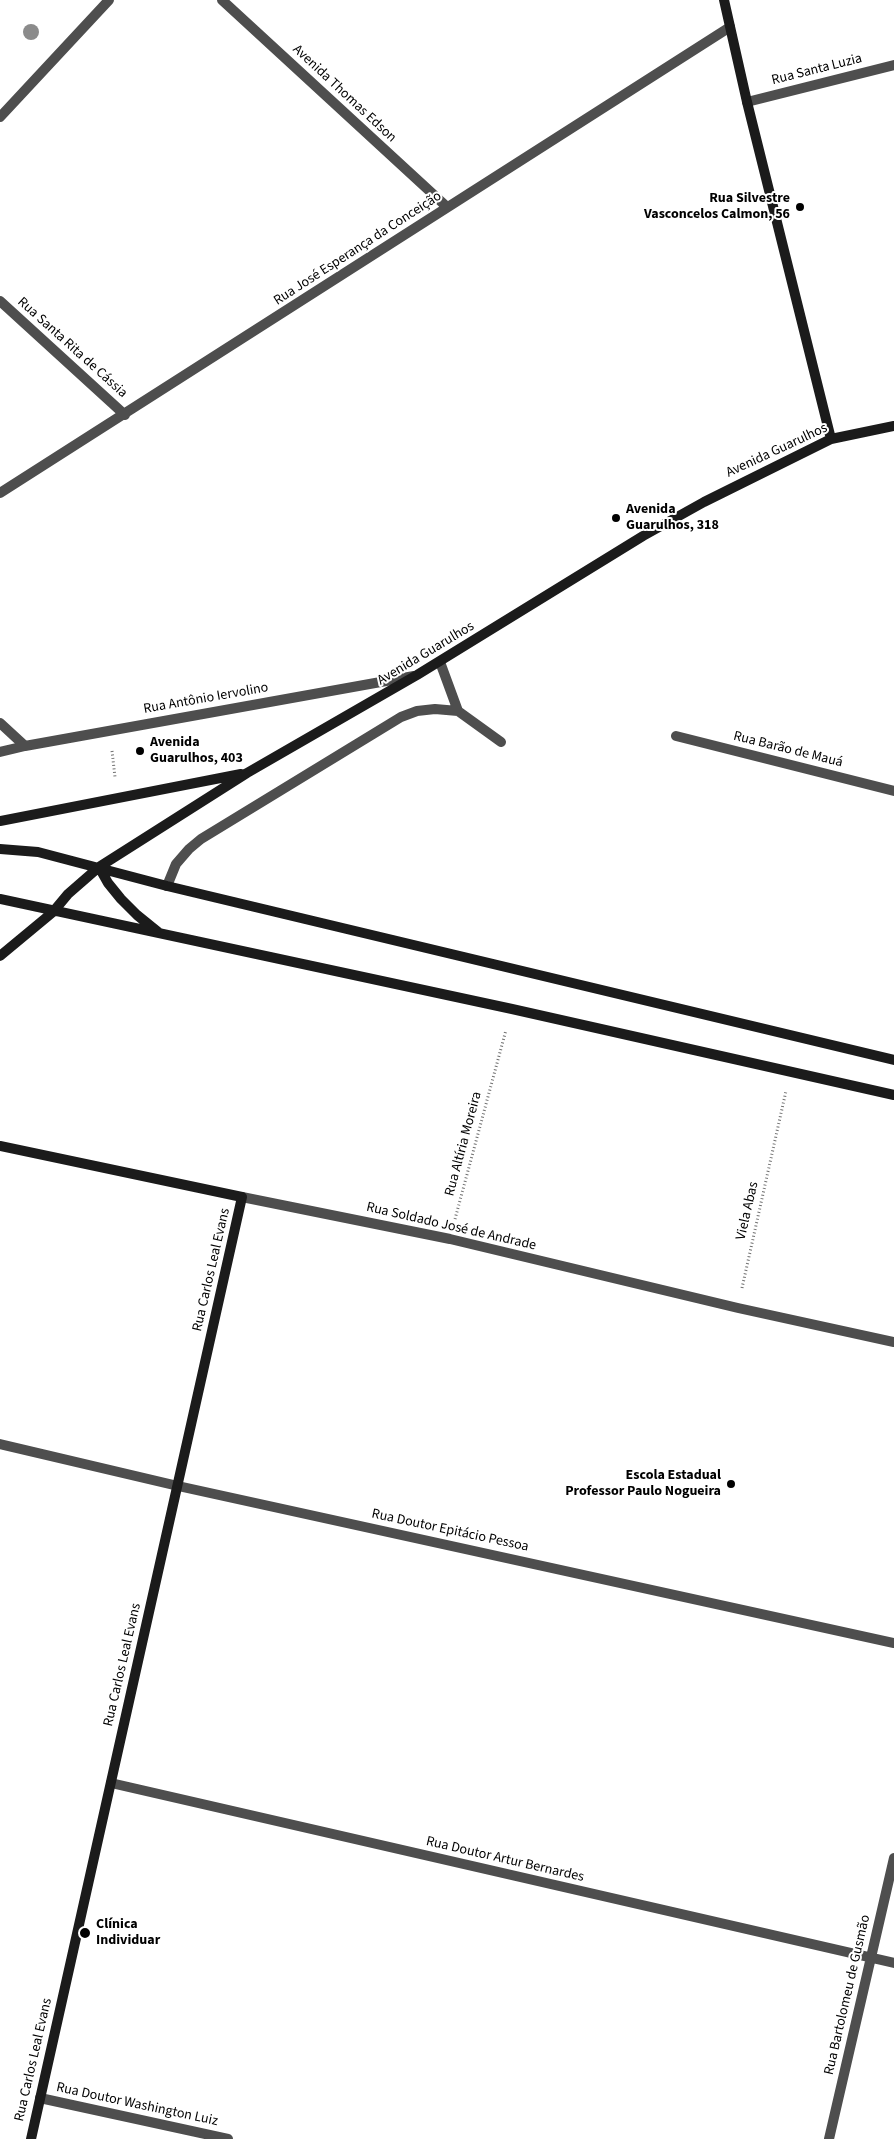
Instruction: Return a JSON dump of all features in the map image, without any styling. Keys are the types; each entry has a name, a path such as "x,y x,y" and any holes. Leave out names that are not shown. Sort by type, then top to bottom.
{"main road":[{"path":"724,0 747,102 831,439"},
{"name":"Avenida Guarulhos","path":"0,956 53,912 68,894 99,867 246,773 440,662 643,536 704,502 831,439 894,426"},
{"path":"0,821 246,773"},
{"path":"0,849 38,852 167,886 894,1060"},
{"path":"99,867 108,883 121,899 161,935"},
{"path":"0,899 894,1095"},
{"name":"Rua Soldado José de Andrade","path":"0,1146 242,1196"},
{"name":"Rua Carlos Leal Evans","path":"31,2139 242,1196"}],"street":[{"path":"0,117 109,0"},
{"name":"Avenida Thomas Edson","path":"222,0 447,207"},
{"name":"Rua José Esperança da Conceição","path":"0,493 125,415 730,27"},
{"name":"Rua Santa Luzia","path":"747,102 894,65"},
{"name":"Rua Santa Rita de Cássia","path":"0,301 125,415"},
{"path":"440,662 458,710 501,742"},
{"name":"Rua Antônio Iervolino","path":"0,752 418,675"},
{"path":"167,886 176,864 201,839 384,727 401,717 418,711 435,709 458,710"},
{"path":"0,723 25,746"},
{"name":"Rua Barão de Mauá","path":"676,736 894,791"},
{"name":"Rua Soldado José de Andrade","path":"242,1196 450,1239 738,1308 894,1342"},
{"name":"Rua Doutor Epitácio Pessoa","path":"0,1444 178,1486 894,1643"},
{"name":"Rua Doutor Artur Bernardes","path":"111,1783 894,1964"},
{"name":"Rua Bartolomeu de Gusmão","path":"829,2139 894,1858"},
{"name":"Rua Doutor Washington Luiz","path":"40,2098 228,2139"}],"path":[{"path":"110,731 117,798"},
{"name":"Rua Altíria Moreira","path":"450,1239 500,1054"},
{"name":"Viela Abas","path":"738,1308 781,1120 790,1071"}],"place":[{"name":"Rua Silvestre Vasconcelos Calmon, 56","path":"800,207"},
{"name":"Avenida Guarulhos, 318","path":"616,518"},
{"name":"Avenida Guarulhos, 403","path":"140,751"},
{"name":"Escola Estadual Professor Paulo Nogueira","path":"731,1484"},
{"name":"Clínica Individuar","path":"85,1933"}]}
